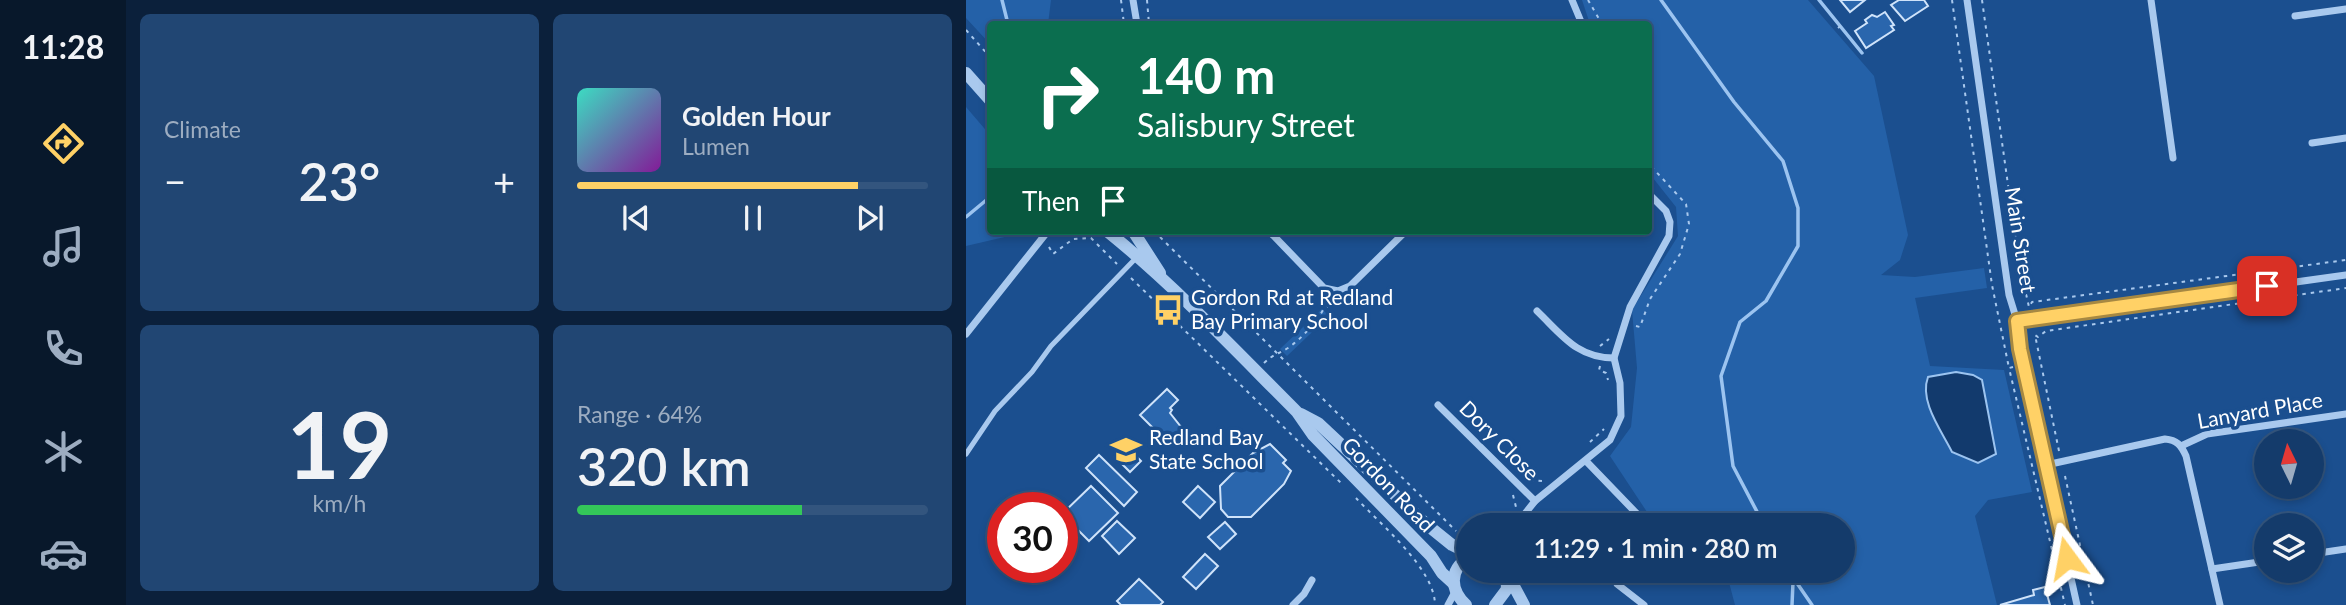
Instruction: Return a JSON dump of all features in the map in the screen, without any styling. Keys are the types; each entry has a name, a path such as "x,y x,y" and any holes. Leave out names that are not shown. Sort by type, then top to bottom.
{"street":[{"path":"1133,0 1136,21"},
{"path":"1572,0 1581,21"},
{"name":"Main Street","path":"1967,0 2009,295 2017,321 2077,605"},
{"path":"2151,0 2173,158"},
{"path":"2295,16 2346,9"},
{"path":"966,73 987,97"},
{"path":"2312,143 2346,138"},
{"path":"1526,513 1535,501 1610,440 1621,416 1620,383 1614,358 1630,307 1669,236 1670,222 1666,211 1652,197"},
{"path":"966,334 1045,235"},
{"name":"Gordon Road","path":"1111,235 1136,258 1162,276 1297,412 1313,435 1431,556 1466,605"},
{"name":"Gordon Road","path":"1136,235 1162,276"},
{"path":"1273,235 1324,288 1338,291 1350,286 1402,235"},
{"path":"2017,321 2346,275"},
{"path":"1537,311 1580,352 1601,358 1614,358"},
{"name":"Dory Close","path":"1438,405 1535,501"},
{"name":"Gordon Road","path":"1297,412 1318,424 1456,548"},
{"name":"Lanyard Place","path":"2181,446 2207,434 2346,414"},
{"path":"2046,466 2165,439 2174,440 2181,446 2220,605"},
{"path":"1586,461 1636,513"},
{"path":"2324,552 2346,549"},
{"path":"2212,569 2254,563"},
{"path":"1448,605 1456,576"},
{"path":"1293,605 1304,594 1311,580"},
{"path":"1495,605 1504,596 1507,583"},
{"path":"1512,583 1524,605"},
{"path":"1617,583 1644,605"}],"lane":[{"path":"966,454 995,411 1032,372 1051,346 1136,258"}],"path":[{"path":"1121,0 1124,21"},
{"path":"1147,0 1149,21"},
{"path":"1588,0 1600,21"},
{"path":"1952,0 1992,285 2065,605"},
{"path":"1982,0 2019,262 2029,307 2032,302 2346,260"},
{"path":"1838,28 1843,24"},
{"path":"966,30 987,54"},
{"path":"1046,235 1053,254 1073,239 1091,238 1392,536 1423,572 1435,597 1435,605"},
{"path":"1158,235 1456,532"},
{"path":"1275,352 1290,347 1325,311 1324,288"},
{"path":"2059,451 2035,335 2038,337 2046,331 2346,288"},
{"path":"1601,349 1600,346 1611,335"},
{"path":"2009,368 2024,364"},
{"path":"1600,368 1609,383"},
{"path":"1588,445 1605,428"},
{"path":"2065,476 2093,605"},
{"path":"1527,484 1530,479 1545,481"},
{"path":"1512,513 1516,508 1513,495 1517,493"}],"shaded area":[{"path":"966,0 1051,0 1048,21 987,21 987,41 966,18"},
{"path":"1582,0 1808,0 1874,76 1908,235 1900,260 1881,275 1915,277 1984,268 1987,288 1915,298 1930,366 2004,370 2032,492 1988,500 1975,516 1997,605 1735,605 1729,583 1855,583 1855,513 1648,513 1610,456 1631,427 1637,368 1632,310 1678,236 1676,207 1652,177 1652,21 1589,21"},
{"path":"966,107 987,132 987,235 1010,235 966,246"},
{"path":"1322,309 1329,316 1287,356 1280,349"},
{"path":"1956,372 1973,375 1982,380 1996,454 1978,463 1952,452 1937,425 1926,396 1928,377"}],"building":[{"path":"1840,0 1865,0 1850,12"},
{"path":"1899,0 1924,0 1928,6 1905,21 1891,5"},
{"path":"1885,12 1894,25 1891,26 1894,30 1866,48 1855,31 1867,23 1865,20 1872,15 1877,17"},
{"path":"1167,389 1178,400 1170,408 1170,413 1185,432 1174,443 1168,437 1165,440 1140,415"},
{"path":"1270,444 1286,460 1283,463 1291,471 1284,484 1251,517 1228,517 1221,509 1220,486 1253,453"},
{"path":"1126,446 1141,461 1130,472 1115,457"},
{"path":"1099,455 1137,492 1124,506 1086,468"},
{"path":"1091,486 1118,513 1089,541 1078,530 1078,499"},
{"path":"1198,486 1215,502 1200,518 1183,502"},
{"path":"1117,521 1135,538 1119,554 1102,536"},
{"path":"1225,522 1236,534 1220,549 1208,537"},
{"path":"1205,554 1218,566 1196,589 1183,577"},
{"path":"1139,579 1163,602 1160,605 1121,605 1117,601"},
{"path":"2045,587 2050,605 2000,605 2034,595 2033,590"}],"waterway":[{"path":"1002,0 1007,21"},
{"path":"1661,0 1734,102 1783,161 1798,208 1798,246 1766,301 1740,322 1721,376 1733,466 1758,513"},
{"path":"1819,0 1862,53"},
{"path":"966,217 987,200"},
{"path":"1792,605 1793,583"},
{"path":"1797,583 1812,605"}],"place":[{"name":"Gordon Rd at Redland Bay Primary School","path":"1168,310"},
{"name":"Redland Bay State School","path":"1126,450"}],"route":[{"path":"2067,558 2020,349 2017,321 2267,286"}]}
